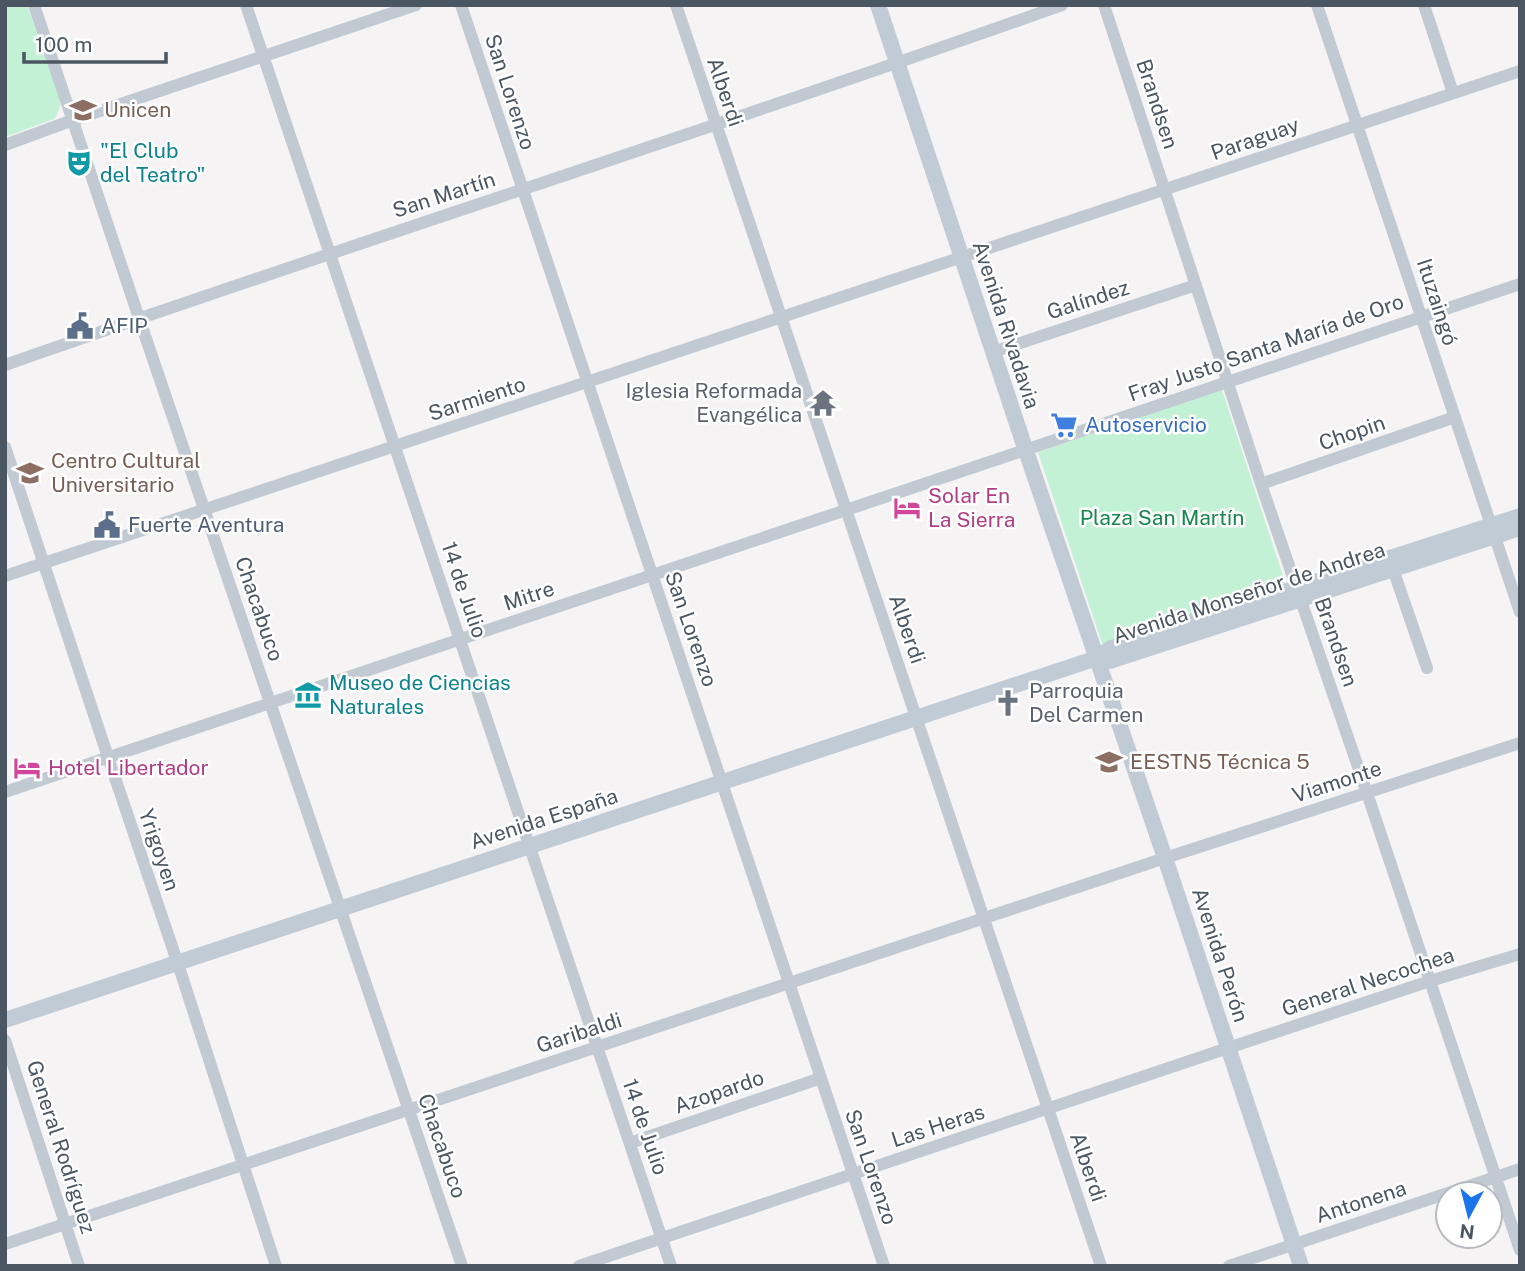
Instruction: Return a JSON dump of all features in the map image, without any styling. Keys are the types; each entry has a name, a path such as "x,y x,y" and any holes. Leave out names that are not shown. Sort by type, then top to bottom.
{"main road":[{"name":"Avenida Rivadavia","path":"877,5 1097,658"},
{"name":"Avenida Monseñor de Andrea","path":"1299,594 1393,569 1493,531 1520,516"},
{"name":"Avenida Monseñor de Andrea","path":"1097,658 1110,660 1299,594 1493,531 1520,528"},
{"name":"Avenida España","path":"5,1020 1097,658"},
{"name":"Avenida Perón","path":"1097,658 1301,1266"}],"street":[{"name":"Chacabuco","path":"34,5 462,1266"},
{"name":"14 de Julio","path":"246,5 671,1266"},
{"path":"5,145 416,5"},
{"name":"San Lorenzo","path":"461,5 884,1266"},
{"name":"Alberdi","path":"676,5 1101,1266"},
{"name":"San Martín","path":"5,365 897,64 1062,5"},
{"name":"Brandsen","path":"1104,5 1261,484 1520,1250"},
{"name":"Ituzaingó","path":"1317,5 1520,611"},
{"path":"1424,5 1453,93"},
{"name":"Paraguay","path":"962,258 1520,71"},
{"name":"Sarmiento","path":"5,576 962,258"},
{"name":"Fray Justo Santa María de Oro","path":"1026,451 1520,284"},
{"name":"Galíndez","path":"993,352 1196,285"},
{"name":"Chopin","path":"1261,484 1455,417"},
{"name":"Yrigoyen","path":"5,447 276,1266"},
{"name":"Mitre","path":"5,792 1026,451"},
{"path":"1393,569 1427,668"},
{"name":"Viamonte","path":"1165,858 1520,743"},
{"name":"Garibaldi","path":"5,1244 1165,858"},
{"name":"General Necochea","path":"1228,1048 1520,954"},
{"name":"General Rodríguez","path":"5,1040 79,1266"},
{"name":"Las Heras","path":"579,1266 1228,1048"},
{"name":"Azopardo","path":"630,1143 821,1078"},
{"name":"Antonena","path":"1229,1266 1520,1169"}],"green space":[{"path":"5,5 27,5 60,102 54,119 5,137"},
{"name":"Plaza San Martín","path":"1222,390 1286,585 1103,646 1038,452"}],"place":[{"name":"Unicen","path":"83,110"},
{"name":"\"El Club del Teatro\"","path":"79,163"},
{"name":"AFIP","path":"80,326"},
{"name":"Iglesia Reformada Evangélica","path":"823,403"},
{"name":"Autoservicio","path":"1064,425"},
{"name":"Centro Cultural Universitario","path":"30,473"},
{"name":"Solar En La Sierra","path":"907,508"},
{"name":"Fuerte Aventura","path":"107,525"},
{"name":"Museo de Ciencias Naturales","path":"308,695"},
{"name":"Parroquia Del Carmen","path":"1008,703"},
{"name":"EESTN5 Técnica 5","path":"1109,762"},
{"name":"Hotel Libertador","path":"27,768"}]}
